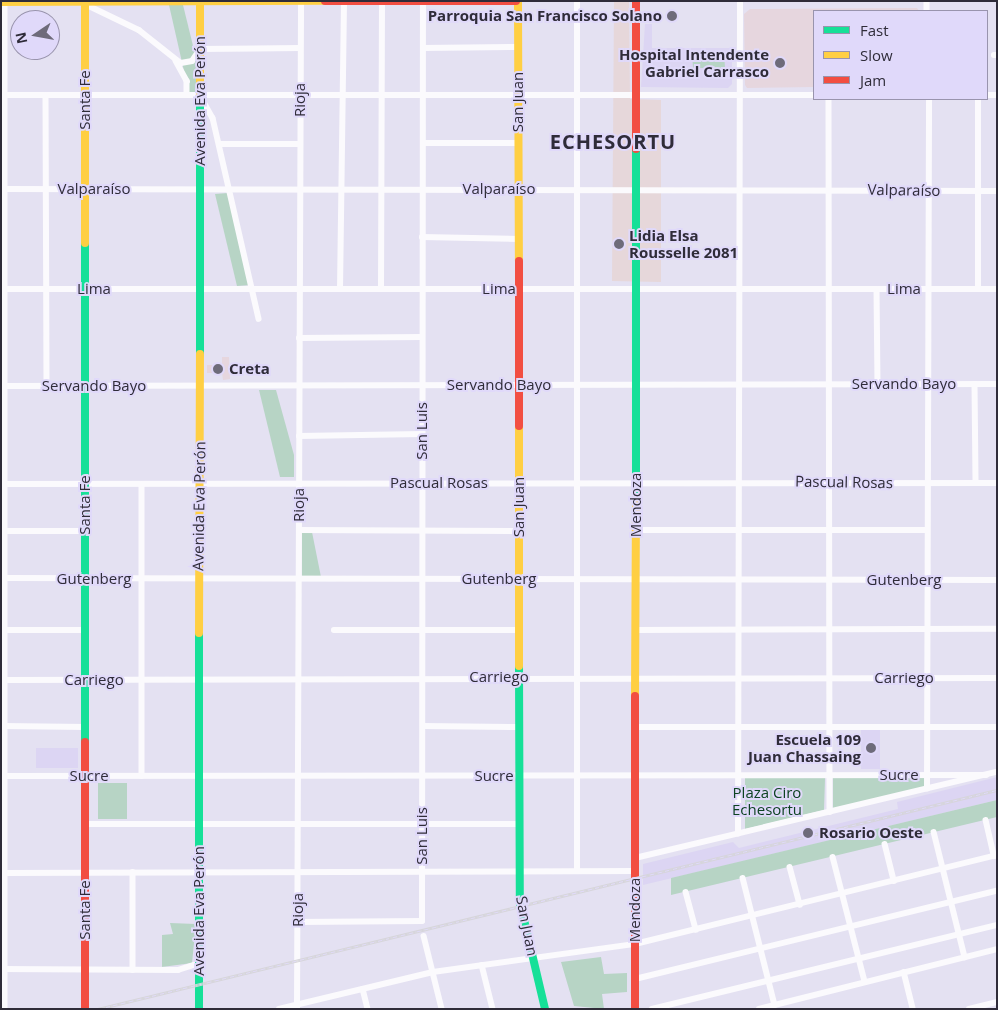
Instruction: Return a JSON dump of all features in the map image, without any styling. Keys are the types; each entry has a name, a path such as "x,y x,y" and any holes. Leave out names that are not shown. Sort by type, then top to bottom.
{"main road":[{"path":"4,2 344,3 517,1"},
{"name":"San Juan","path":"517,1 520,903 545,1009"},
{"name":"Mendoza","path":"636,1 636,1009"},
{"name":"Santa Fe","path":"85,2 85,1009"},
{"name":"Avenida Eva Perón","path":"199,1009 200,3"}],"street":[{"path":"577,1 577,871"},
{"path":"738,834 740,1"},
{"path":"4,2 3,969 5,1009"},
{"path":"85,2 139,30 176,61 187,81 187,95"},
{"name":"Rioja","path":"296,1007 298,922 300,2"},
{"path":"380,289 382,2"},
{"name":"San Luis","path":"298,922 422,921 423,2"},
{"path":"340,289 344,3"},
{"path":"423,48 518,47"},
{"path":"176,61 192,61 200,49 300,48"},
{"path":"200,95 213,118 260,319"},
{"path":"3,96 813,95"},
{"path":"46,96 47,386"},
{"path":"829,100 830,812"},
{"path":"927,789 928,100"},
{"path":"978,100 978,289"},
{"path":"423,143 518,143"},
{"path":"219,144 300,144"},
{"name":"Valparaíso","path":"3,189 997,190"},
{"path":"422,237 518,240"},
{"name":"Lima","path":"3,289 997,289"},
{"path":"877,289 878,384"},
{"path":"299,338 422,337"},
{"path":"975,384 976,483"},
{"name":"Servando Bayo","path":"3,386 997,384"},
{"path":"299,436 422,434"},
{"name":"Pascual Rosas","path":"3,484 830,481 997,484"},
{"path":"142,484 142,776"},
{"path":"299,530 519,531"},
{"path":"636,530 927,530"},
{"path":"3,531 85,531"},
{"name":"Gutenberg","path":"3,578 997,580"},
{"path":"636,630 997,629"},
{"path":"3,630 85,630"},
{"path":"334,630 519,630"},
{"name":"Carriego","path":"3,680 738,676 830,679 997,678"},
{"path":"3,726 85,727"},
{"path":"423,726 519,727"},
{"path":"636,727 997,728"},
{"path":"636,858 997,772"},
{"name":"Sucre","path":"3,776 986,775"},
{"path":"279,1009 296,1007 433,972 636,944 996,856 986,820"},
{"path":"85,824 520,824"},
{"path":"934,832 965,957"},
{"path":"885,844 894,881"},
{"path":"834,856 865,982"},
{"path":"790,867 800,905"},
{"path":"3,873 636,871"},
{"path":"133,872 133,970"},
{"path":"743,878 775,1005"},
{"path":"636,979 997,891"},
{"path":"686,892 696,930"},
{"path":"652,1009 997,925"},
{"path":"424,936 442,1009"},
{"path":"758,1009 997,949"},
{"path":"3,969 178,970 199,963"},
{"path":"482,965 493,1009"},
{"path":"904,972 914,1009"},
{"path":"363,989 368,1009"},
{"path":"968,1009 997,1002"}],"shaded area":[{"path":"614,1 629,1 630,99 661,100 661,282 612,281"},
{"name":"Hospital Intendente Gabriel Carrasco","path":"917,8 918,10 813,10 813,87 747,88 745,85 744,14 750,9"},
{"path":"645,24 652,24 652,48 732,48 732,84 728,88 641,87"},
{"name":"Creta","path":"222,357 229,357 230,379 223,380 222,373 207,373 207,365 222,365"},
{"name":"Escuela 109 Juan Chassaing","path":"861,730 880,730 880,769 861,769"},
{"path":"36,748 78,748 78,768 36,768"},
{"path":"997,777 997,800 643,885 643,864 733,842 739,848 898,809 897,802"}],"green space":[{"path":"169,5 183,5 197,62 198,93 189,93"},
{"path":"724,51 725,68 693,68 692,52"},
{"path":"228,193 250,285 237,286 215,194"},
{"path":"259,390 276,390 294,455 294,477 280,477"},
{"path":"302,532 312,532 321,577 302,577"},
{"name":"Plaza Ciro Echesortu","path":"925,776 925,788 833,810 833,777"},
{"name":"Plaza Ciro Echesortu","path":"745,777 825,778 824,810 745,829"},
{"path":"98,783 127,783 127,819 98,819"},
{"path":"997,800 997,817 671,895 671,878"},
{"path":"170,923 196,924 192,963 162,967 162,935 173,934"},
{"path":"601,957 604,974 627,973 627,992 602,994 604,1009 574,1006 561,962"}],"railway":[{"path":"98,1009 997,790"}],"traffic: fast":[{"path":"200,98 200,354"},
{"path":"636,149 636,498"},
{"path":"85,243 85,742"},
{"path":"199,633 199,1009"},
{"path":"519,666 520,903 545,1009"}],"traffic: slow":[{"path":"85,1 85,243"},
{"path":"200,1 200,98"},
{"path":"1,2 325,1"},
{"path":"518,1 519,261"},
{"path":"199,633 200,354"},
{"path":"519,426 519,666"},
{"path":"635,696 636,498"}],"traffic: jam":[{"path":"325,1 516,1"},
{"path":"636,1 636,149"},
{"path":"519,261 519,426"},
{"path":"635,696 635,1009"},
{"path":"85,742 85,1009"}],"place":[{"name":"Parroquia San Francisco Solano","path":"672,16"},
{"name":"Hospital Intendente Gabriel Carrasco","path":"780,63"},
{"name":"Lidia Elsa Rousselle 2081","path":"619,244"},
{"name":"Creta","path":"218,369"},
{"name":"Escuela 109 Juan Chassaing","path":"871,748"},
{"name":"Rosario Oeste","path":"808,833"}],"district":[{"name":"ECHESORTU","path":"613,141"}]}
